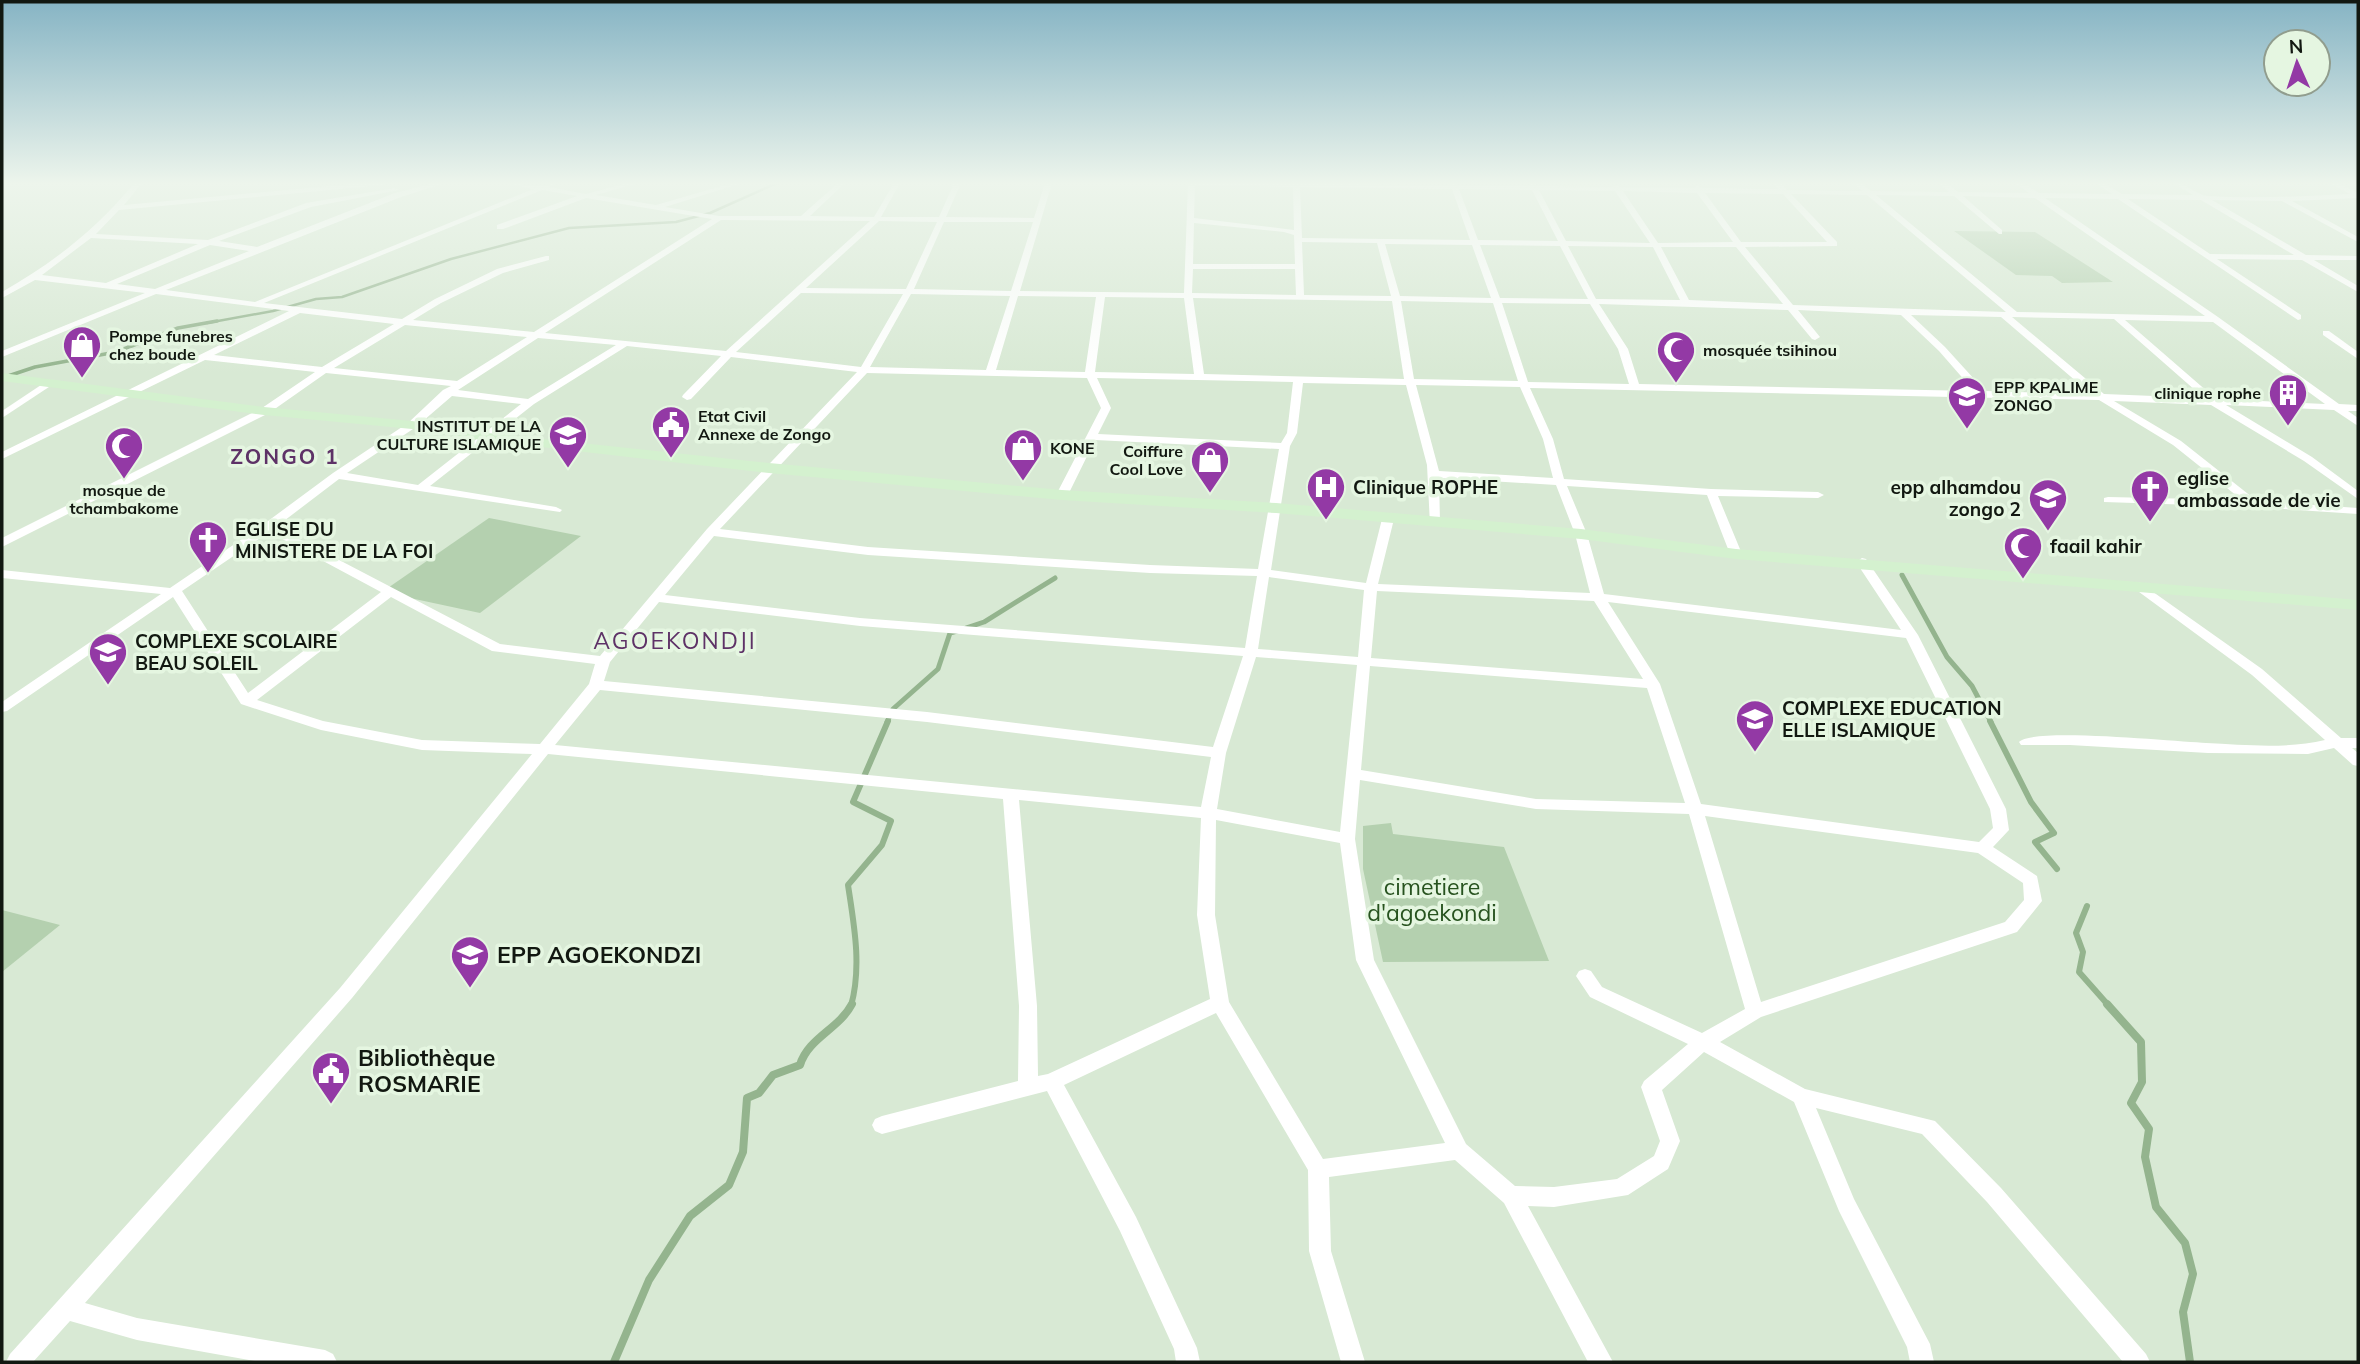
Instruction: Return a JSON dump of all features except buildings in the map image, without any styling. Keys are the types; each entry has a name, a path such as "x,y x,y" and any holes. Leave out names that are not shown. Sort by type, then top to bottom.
{"street":[{"path":"2,295 35,277 75,247"},
{"path":"107,285 198,247"},
{"path":"238,247 258,250"},
{"path":"2,354 162,292 267,247"},
{"path":"258,303 396,247"},
{"path":"2,708 176,592 337,474 412,425 458,384 674,247"},
{"path":"687,397 730,352 846,247"},
{"path":"18,1362 345,993 596,685 603,661 659,598 711,532 864,370 909,291 930,247"},
{"path":"990,373 1029,247"},
{"path":"1189,247 1188,295 1199,377"},
{"path":"1299,247 1300,298"},
{"path":"1382,247 1396,299 1410,383 1433,474 1434,522"},
{"path":"1477,247 1524,386 1548,439 1559,480 1581,534 1598,597 1653,684 1695,809 1755,1012"},
{"path":"1566,247 1594,303 1623,349 1635,388"},
{"path":"1657,247 1686,303"},
{"path":"1740,247 1794,308 1815,337"},
{"path":"1929,247 2101,397 2177,443 2254,504"},
{"path":"2112,247 2358,423"},
{"path":"2196,247 2298,317"},
{"path":"2286,247 2358,289"},
{"path":"2210,256 2358,258"},
{"path":"2,542 264,411 325,369 438,301 500,271 546,258"},
{"path":"1189,266 1300,267"},
{"path":"35,277 298,310 623,345 730,352 864,370 2101,397 2358,408"},
{"path":"800,290 1686,303 1903,312 2215,319"},
{"path":"1062,495 1106,408 1090,374 1101,294"},
{"path":"2,456 298,310"},
{"path":"1903,312 1942,349 1982,394"},
{"path":"2117,317 2215,403 2308,459 2358,496"},
{"path":"2326,333 2358,356"},
{"path":"421,488 488,438 530,402 623,345"},
{"path":"205,357 458,384"},
{"path":"9,378 134,392 264,411 412,425 488,438 769,468 1062,495 1276,508 1581,534 1736,554 1862,562 2358,605"},
{"path":"1298,380 1292,433 1285,446 1251,651 1219,752 1208,813 1206,915 1220,1003 1318,1169 1320,1251 1353,1362"},
{"path":"2,415 50,383"},
{"path":"447,392 530,402"},
{"path":"1092,437 1285,446"},
{"path":"337,474 556,510"},
{"path":"1433,474 1559,480 1710,492 1818,495"},
{"path":"1710,492 1736,554"},
{"path":"2108,500 2254,504 2358,511"},
{"path":"1388,519 1371,587 1347,839 1365,960 1459,1150 1511,1196 1601,1362"},
{"path":"268,527 496,648 603,661"},
{"path":"711,532 868,551 1265,573 1371,587 1598,597 1911,635"},
{"path":"1862,562 1911,635 1998,809 2001,830 1982,848"},
{"path":"2,574 176,592"},
{"path":"2139,586 2257,672 2358,761"},
{"path":"176,592 246,701 321,725 422,745 542,749 847,779 887,780 1011,796 1208,813 1347,839"},
{"path":"246,701 389,592"},
{"path":"659,598 860,622 1653,684"},
{"path":"596,685 927,717 1219,752"},
{"path":"2026,742 2070,740 2208,748 2308,749 2335,743 2358,743"},
{"path":"1353,774 1536,804 1695,809 1982,848 2031,880 2033,901 2011,927 1755,1012 1703,1042 1651,1087 1670,1140 1661,1162 1621,1188 1554,1196 1511,1196"},
{"path":"1011,796 1028,1006 1028,1086"},
{"path":"1585,976 1596,992 1703,1042 1801,1096 1927,1127 1994,1195 2138,1362"},
{"path":"882,1125 1052,1081 1220,1003"},
{"path":"1052,1081 1128,1224 1185,1348 1188,1362"},
{"path":"1801,1096 1846,1204 1917,1344 1922,1362"},
{"path":"1318,1169 1459,1150"},
{"path":"64,1308 137,1329 325,1362"}],"green space":[{"path":"1976,247 2058,247 2113,282 2062,283 2052,276 2016,275"},
{"path":"489,518 581,536 480,613 382,592"},
{"name":"cimetiere d'agoekondi","path":"1391,823 1393,834 1504,847 1549,961 1383,962 1363,869 1363,826"},
{"path":"2,910 60,925 2,972"}],"waterway":[{"path":"207,323 273,311 316,299 342,297 451,259 498,247"},
{"path":"2,378 35,367 116,352 178,328 217,321"},
{"path":"1902,575 1947,657 1972,686 1991,722"},
{"path":"966,628 984,622 1055,578"},
{"path":"887,722 893,709 938,669 950,633 957,631"},
{"path":"851,1005 856,961 848,885 882,845 891,821 853,802 888,721"},
{"path":"1990,721 2031,802 2054,833 2035,842 2057,869"},
{"path":"2087,906 2076,933 2083,952 2079,972 2109,1006"},
{"path":"2107,1004 2141,1042 2142,1082 2131,1103 2149,1129 2145,1157 2156,1207 2185,1243 2193,1274 2183,1312 2190,1362"},
{"path":"614,1362 649,1280 690,1216 729,1185 743,1152 747,1098 759,1093 773,1075 800,1065 810,1048 840,1020 851,1005"}],"place":[{"name":"Pompe funebres chez boude","path":"82,379"},
{"name":"mosquée tsihinou","path":"1676,384"},
{"name":"clinique rophe","path":"2288,427"},
{"name":"EPP KPALIME ZONGO","path":"1967,430"},
{"name":"Etat Civil Annexe de Zongo","path":"671,459"},
{"name":"INSTITUT DE LA CULTURE ISLAMIQUE","path":"568,469"},
{"name":"mosque de tchambakome","path":"124,480"},
{"name":"KONE","path":"1023,482"},
{"name":"Coiffure Cool Love","path":"1210,494"},
{"name":"Clinique ROPHE","path":"1326,521"},
{"name":"eglise ambassade de vie","path":"2150,523"},
{"name":"epp alhamdou zongo 2","path":"2048,532"},
{"name":"EGLISE DU MINISTERE DE LA FOI","path":"208,574"},
{"name":"faail kahir","path":"2023,580"},
{"name":"COMPLEXE SCOLAIRE BEAU SOLEIL","path":"108,686"},
{"name":"COMPLEXE EDUCATION ELLE ISLAMIQUE","path":"1755,753"},
{"name":"EPP AGOEKONDZI","path":"470,989"},
{"name":"Bibliothèque ROSMARIE","path":"331,1105"}],"district":[{"name":"ZONGO 1","path":"285,457"},
{"name":"AGOEKONDJI","path":"675,641"}]}
